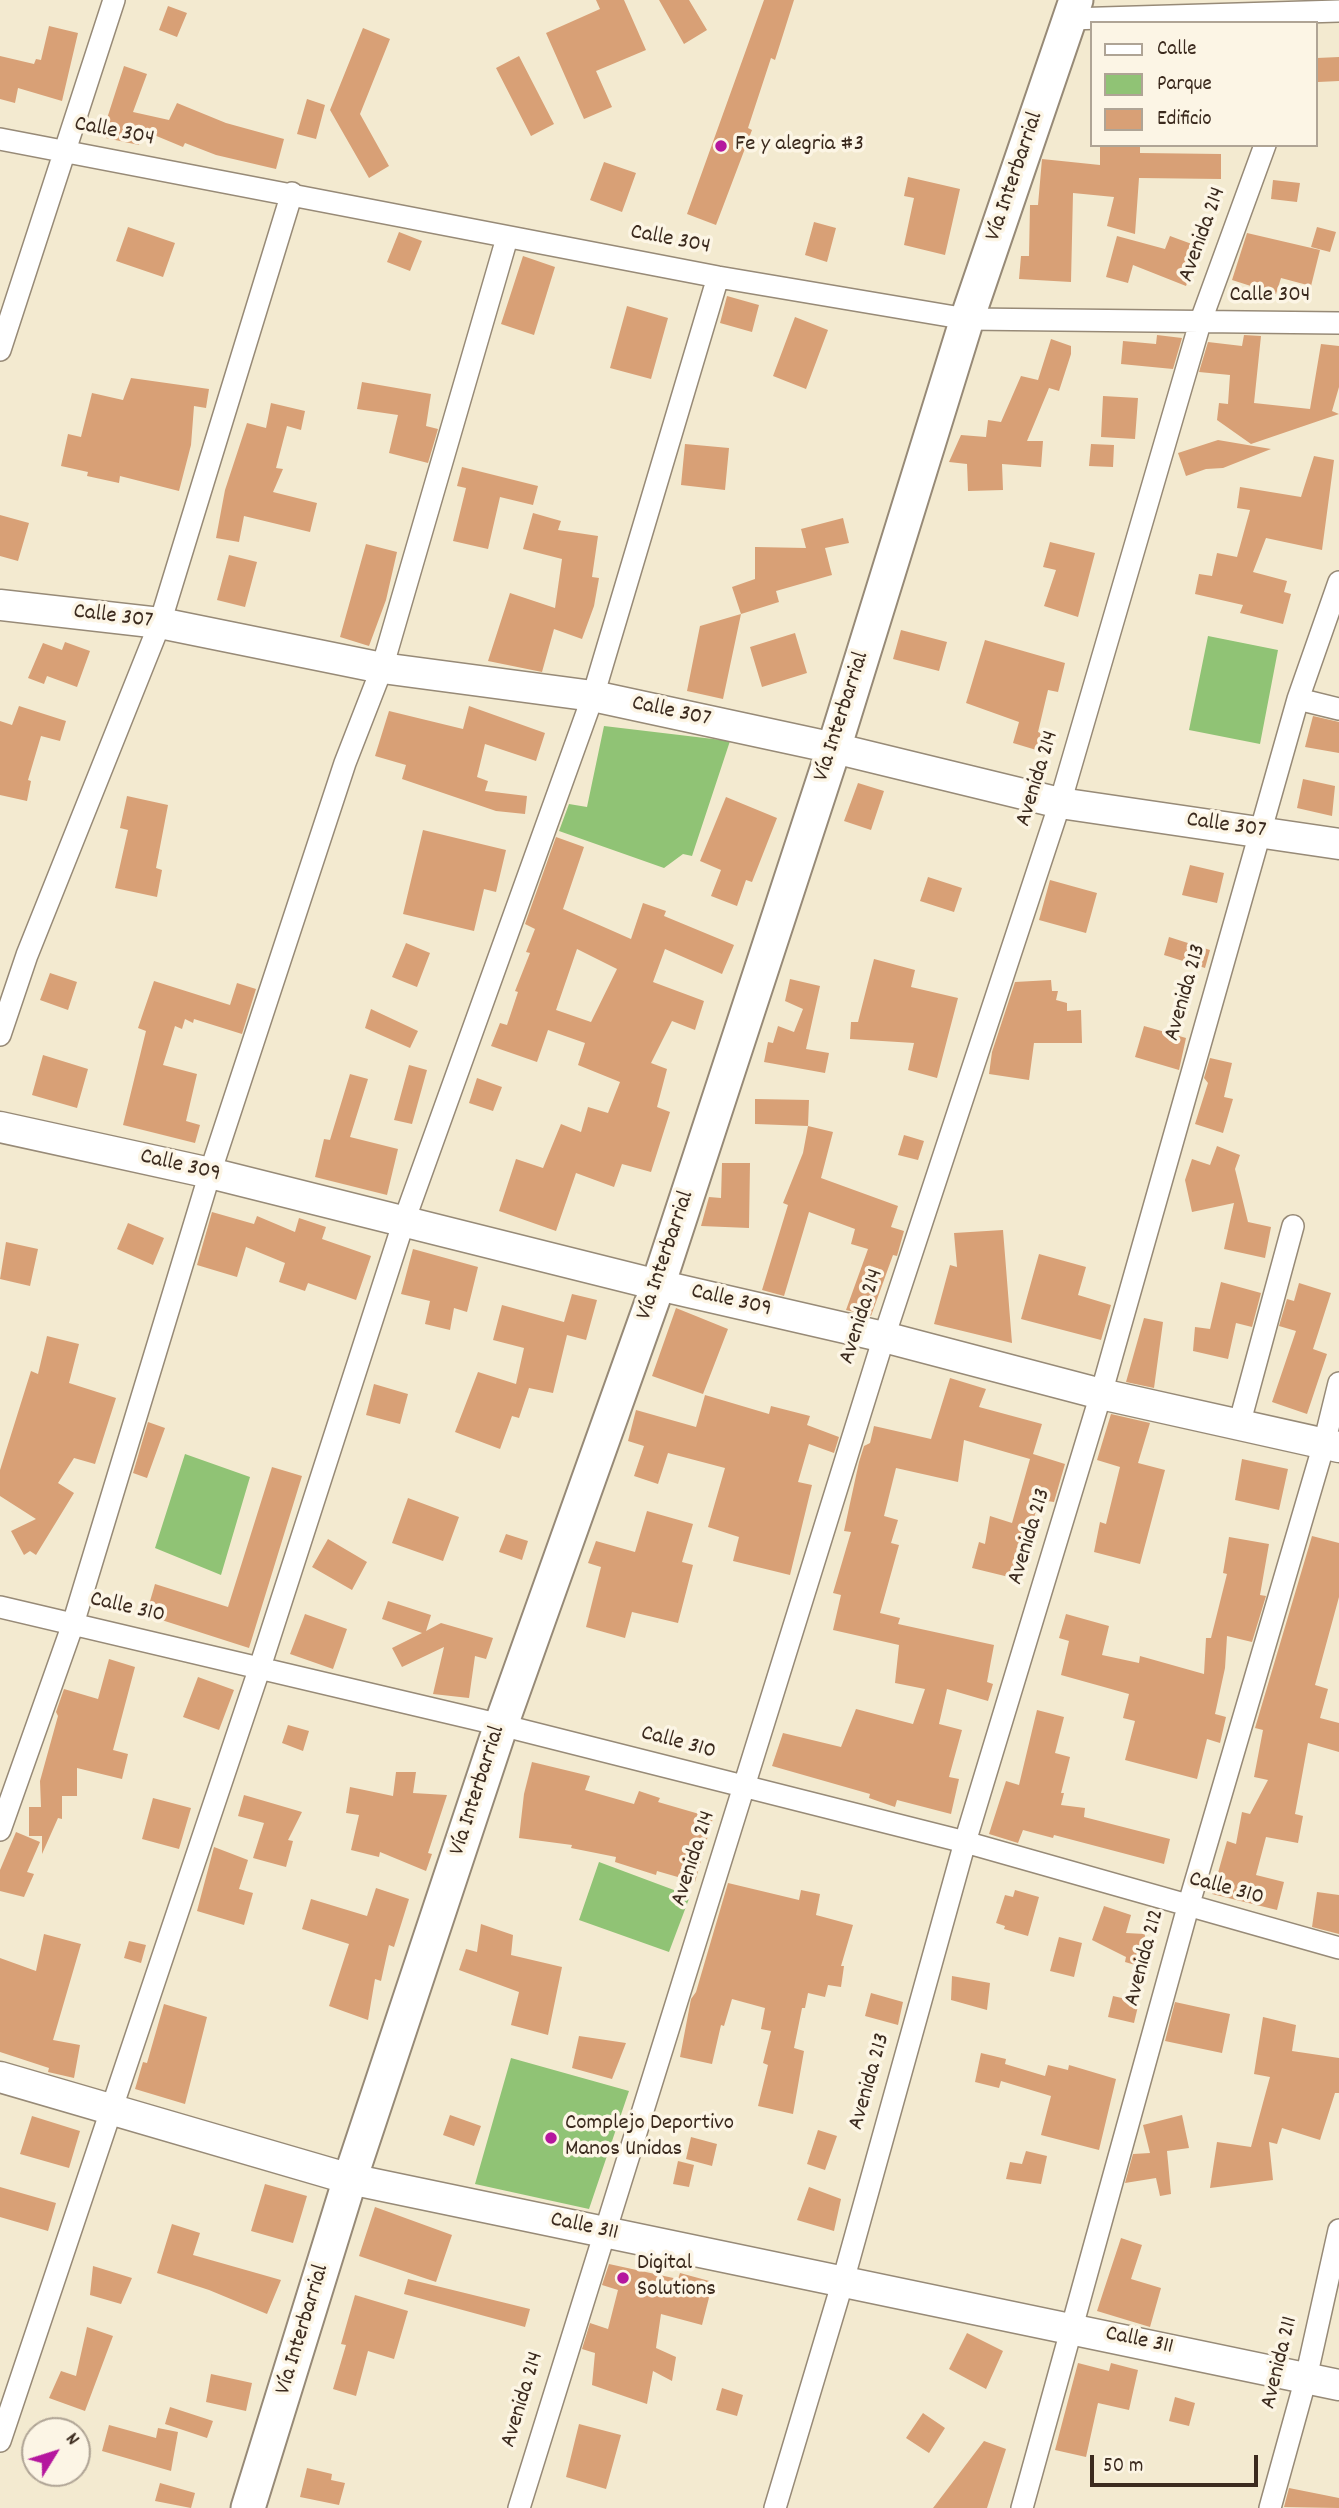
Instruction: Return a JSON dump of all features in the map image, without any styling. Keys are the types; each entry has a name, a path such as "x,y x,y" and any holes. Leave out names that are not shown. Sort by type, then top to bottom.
{"main road":[{"name":"Vía Interbarrial","path":"248,2508 350,2179 501,1725 658,1285 834,748 967,319 1072,9"}],"street":[{"path":"0,350 114,0"},
{"path":"1072,9 1312,17 1339,10"},
{"name":"Calle 304","path":"0,139 292,193 507,238 967,319 1339,323"},
{"name":"Avenida 214","path":"519,2508 603,2232 746,1788 884,1337 1059,803 1200,323 1264,147"},
{"path":"0,1035 27,956 159,623 292,193"},
{"path":"0,1830 73,1624 209,1173 345,762 382,668 507,238"},
{"path":"0,2441 260,1667 404,1221 593,696 718,277"},
{"name":"Avenida 213","path":"775,2508 843,2281 965,1842 1101,1394 1298,699 1339,582"},
{"name":"Calle 307","path":"0,604 159,623 382,668 593,696 834,748 1059,803 1339,844"},
{"path":"1298,699 1339,709"},
{"name":"Calle 309","path":"0,1127 209,1173 658,1285 884,1337 1101,1394 1332,1445"},
{"path":"1239,1425 1293,1226"},
{"name":"Avenida 212","path":"1022,2508 1188,1907 1332,1445 1339,1383"},
{"name":"Calle 310","path":"0,1607 501,1725 965,1842 1339,1948"},
{"name":"Calle 311","path":"0,2077 112,2107 350,2179 1339,2385"},
{"name":"Avenida 211","path":"1270,2508 1306,2378 1339,2230"}],"green space":[{"path":"1208,636 1278,650 1260,744 1189,730"},
{"path":"604,726 730,741 692,856 683,854 664,868 559,831 569,804 587,807"},
{"path":"185,1454 250,1477 221,1575 155,1548"},
{"path":"599,1862 690,1896 669,1952 579,1920"},
{"name":"Complejo Deportivo Manos Unidas","path":"511,2058 629,2091 589,2209 475,2184"}],"building":[{"path":"596,0 624,0 646,50 596,71 612,107 584,119 546,33 600,9"},
{"path":"659,0 689,0 707,30 684,44"},
{"path":"764,0 794,0 775,60 771,58 748,128 752,130 716,225 687,214"},
{"path":"168,6 187,13 177,37 159,30"},
{"path":"49,26 78,33 62,101 18,88 15,103 0,99 0,56 34,64 36,59 41,60"},
{"path":"363,28 390,39 360,114 389,166 369,178 330,110"},
{"path":"519,56 554,124 531,136 496,68"},
{"path":"1339,57 1339,81 1318,82 1318,58"},
{"path":"124,66 147,74 133,112 169,120 177,103 226,123 284,139 276,169 216,155 185,143 183,147 142,130 139,145 101,137"},
{"path":"307,99 325,105 316,139 297,134"},
{"path":"1100,147 1140,147 1140,153 1221,154 1221,179 1139,178 1135,234 1107,226 1114,197 1073,193 1071,282 1019,279 1021,256 1029,256 1030,205 1038,205 1042,159 1100,165"},
{"path":"604,162 636,173 622,212 590,200"},
{"path":"908,177 960,189 945,255 904,245 914,198 904,196"},
{"path":"1273,180 1300,183 1297,202 1271,199"},
{"path":"814,222 836,228 827,262 805,255"},
{"path":"128,227 175,243 163,277 116,261"},
{"path":"1317,227 1336,232 1330,252 1311,247"},
{"path":"399,232 422,241 410,271 387,262"},
{"path":"1247,233 1320,250 1311,286 1281,278 1276,294 1232,280"},
{"path":"1117,236 1165,249 1170,236 1200,247 1186,286 1133,265 1128,283 1106,277"},
{"path":"523,256 555,267 534,335 501,324"},
{"path":"727,296 759,305 752,332 720,323"},
{"path":"627,306 668,318 651,379 610,368"},
{"path":"795,317 828,330 806,389 773,376"},
{"path":"1157,335 1182,338 1173,369 1121,364 1123,341 1156,344"},
{"path":"1244,335 1261,336 1254,403 1310,409 1321,344 1339,346 1339,387 1332,411 1339,414 1251,444 1217,420 1219,403 1228,404 1230,375 1199,372 1208,342 1242,346"},
{"path":"1051,339 1071,346 1071,354 1059,391 1049,388 1027,441 1043,441 1041,467 1002,464 1003,490 968,491 967,464 949,462 961,435 986,437 988,420 1001,422 1021,376 1038,380"},
{"path":"131,378 209,389 206,408 194,406 191,445 179,491 120,476 119,483 87,476 88,472 61,466 68,434 81,437 92,393 123,400"},
{"path":"362,382 431,394 426,426 438,429 428,463 389,453 398,415 357,409"},
{"path":"1103,396 1138,398 1135,439 1101,437"},
{"path":"271,403 305,411 301,430 287,426 276,468 283,469 273,492 317,503 310,532 244,516 239,542 216,538 225,490 247,423 266,428"},
{"path":"1218,440 1271,449 1223,468 1206,469 1186,476 1178,453"},
{"path":"685,444 729,448 725,490 681,485"},
{"path":"1091,444 1114,445 1113,467 1089,466"},
{"path":"1314,456 1334,460 1322,550 1266,538 1253,572 1287,581 1284,592 1291,594 1283,624 1240,613 1243,605 1195,594 1199,574 1212,576 1217,553 1237,557 1250,510 1237,508 1240,487 1301,497"},
{"path":"462,467 538,486 533,505 500,497 488,549 453,541 466,488 457,486"},
{"path":"533,513 561,521 558,530 598,536 592,577 599,578 594,606 582,639 554,629 542,672 488,661 510,593 555,608 562,559 523,549"},
{"path":"0,515 29,523 18,561 0,556"},
{"path":"843,518 849,543 825,548 832,575 776,591 779,602 741,614 732,587 755,579 755,547 806,548 801,529"},
{"path":"1050,542 1095,553 1078,617 1044,606 1056,570 1043,567"},
{"path":"366,544 397,552 386,600 369,646 340,637"},
{"path":"229,555 257,562 245,607 217,600"},
{"path":"741,614 723,699 687,691 700,626"},
{"path":"901,630 947,642 939,671 893,659"},
{"path":"795,633 807,673 762,687 750,647"},
{"path":"985,640 1065,663 1058,692 1048,690 1038,732 1048,735 1043,752 1013,743 1019,722 966,703"},
{"path":"65,642 90,651 77,687 47,676 44,684 28,678 43,643 62,650"},
{"path":"19,706 66,721 60,741 41,736 28,780 31,781 27,801 0,795 0,721 12,725"},
{"path":"469,706 545,733 536,761 485,744 477,777 488,781 485,791 527,796 525,814 496,811 402,779 406,765 375,756 389,711 463,729"},
{"path":"1313,716 1339,722 1339,753 1305,747"},
{"path":"1303,779 1335,786 1332,816 1297,808"},
{"path":"858,783 884,791 871,830 844,821"},
{"path":"127,796 168,805 156,868 162,870 157,897 115,888 128,830 120,828"},
{"path":"726,797 777,818 752,882 746,880 737,906 711,896 721,870 700,861"},
{"path":"423,830 506,850 496,892 484,889 474,931 403,914"},
{"path":"556,837 584,847 563,909 631,939 643,903 666,911 664,916 734,945 722,974 665,949 653,982 704,1001 695,1030 672,1021 651,1063 667,1069 657,1107 670,1112 651,1172 622,1164 614,1187 576,1173 556,1231 499,1211 516,1159 543,1168 561,1124 581,1132 588,1107 608,1113 620,1082 578,1065 585,1043 548,1030 537,1062 491,1046 500,1023 507,1025 518,992 515,991 530,953 526,952 535,929 525,924","holes":["577,949 617,969 591,1022 556,1010"]},
{"path":"1190,865 1224,873 1217,903 1182,895"},
{"path":"928,877 962,888 954,912 920,901"},
{"path":"1050,880 1097,893 1086,933 1039,920"},
{"path":"1169,937 1210,950 1205,968 1164,955"},
{"path":"406,943 430,953 417,987 392,977"},
{"path":"874,959 915,970 911,987 958,998 937,1078 908,1070 914,1043 850,1039 851,1022 858,1022"},
{"path":"50,973 77,982 68,1010 40,1000"},
{"path":"790,979 820,986 806,1049 829,1053 825,1073 764,1062 768,1042 773,1043 778,1026 794,1032 803,1009 785,1001"},
{"path":"1051,980 1052,991 1058,991 1056,1000 1067,1003 1067,1011 1081,1010 1082,1043 1034,1043 1029,1080 989,1074 992,1052 1015,982"},
{"path":"154,981 230,1005 237,983 256,989 242,1034 194,1019 193,1023 185,1019 182,1029 175,1026 163,1065 197,1074 186,1121 200,1125 195,1143 123,1125 146,1031 138,1028"},
{"path":"371,1009 418,1031 410,1048 365,1028"},
{"path":"1144,1026 1186,1038 1179,1070 1135,1057"},
{"path":"43,1055 88,1069 77,1108 32,1095"},
{"path":"1210,1058 1232,1063 1224,1097 1233,1099 1223,1133 1195,1124 1208,1083 1204,1078"},
{"path":"409,1065 427,1070 412,1124 394,1120"},
{"path":"350,1074 368,1079 350,1137 398,1149 387,1195 315,1177 324,1139 330,1140"},
{"path":"477,1078 502,1087 493,1111 469,1103"},
{"path":"755,1099 809,1100 808,1126 755,1124"},
{"path":"808,1126 833,1132 821,1178 898,1206 891,1227 904,1231 897,1256 893,1255 871,1316 846,1310 868,1249 851,1244 855,1229 809,1212 784,1296 762,1290 788,1205 783,1203 803,1153"},
{"path":"904,1135 924,1141 918,1160 898,1155"},
{"path":"1217,1146 1240,1155 1235,1169 1248,1222 1271,1227 1265,1258 1224,1249 1234,1203 1192,1212 1185,1180 1192,1159 1210,1165"},
{"path":"722,1163 750,1163 749,1228 701,1226 709,1197 721,1198"},
{"path":"212,1212 254,1224 257,1216 295,1232 299,1218 326,1227 322,1239 371,1256 356,1300 308,1283 305,1291 279,1282 285,1263 246,1247 237,1277 197,1265"},
{"path":"128,1223 164,1238 153,1265 117,1249"},
{"path":"1003,1230 1012,1343 934,1324 950,1265 957,1267 954,1233"},
{"path":"6,1242 38,1249 30,1286 0,1279"},
{"path":"413,1249 478,1267 467,1312 454,1308 450,1330 425,1324 430,1301 401,1294"},
{"path":"1039,1254 1086,1267 1078,1295 1111,1305 1101,1340 1021,1319"},
{"path":"1221,1282 1261,1293 1252,1327 1236,1323 1228,1359 1193,1351 1195,1327 1210,1329"},
{"path":"1299,1283 1331,1293 1313,1349 1327,1354 1307,1414 1272,1402 1296,1331 1279,1326 1287,1299 1294,1301"},
{"path":"572,1294 597,1300 586,1340 567,1335 553,1393 529,1388 519,1418 512,1416 500,1449 455,1432 478,1372 516,1384 524,1348 493,1340 502,1305 564,1322"},
{"path":"676,1308 728,1329 703,1394 652,1376"},
{"path":"1144,1318 1163,1322 1154,1388 1126,1382"},
{"path":"47,1336 79,1344 69,1383 116,1398 95,1464 74,1458 58,1483 74,1493 36,1555 30,1551 24,1555 11,1531 36,1519 0,1496 0,1470 31,1371 38,1374"},
{"path":"950,1378 986,1389 979,1407 1042,1424 1033,1454 1065,1464 1054,1502 1040,1500 1013,1578 972,1568 979,1542 985,1544 990,1516 1012,1523 1030,1459 964,1440 958,1482 896,1468 884,1516 898,1520 891,1543 899,1545 880,1613 900,1618 898,1624 994,1645 987,1682 993,1684 988,1701 947,1689 939,1724 962,1730 949,1777 959,1779 951,1814 897,1800 895,1807 869,1798 870,1794 772,1766 783,1733 841,1747 856,1709 913,1724 925,1689 895,1683 899,1645 833,1630 841,1595 833,1593 851,1532 844,1531 859,1462 864,1446 870,1443 874,1426 931,1439"},
{"path":"374,1384 408,1394 400,1424 366,1415"},
{"path":"705,1395 769,1414 771,1406 810,1416 807,1425 839,1437 834,1453 809,1444 798,1482 812,1485 790,1575 733,1561 739,1537 708,1527 725,1468 668,1453 658,1484 634,1476 644,1446 628,1441 636,1410 696,1427"},
{"path":"1111,1414 1150,1423 1138,1463 1165,1470 1140,1564 1094,1552 1100,1522 1106,1524 1120,1467 1097,1460"},
{"path":"148,1422 165,1428 147,1478 133,1473"},
{"path":"1242,1459 1288,1469 1279,1510 1235,1500"},
{"path":"272,1467 302,1476 249,1648 146,1615 155,1584 228,1607"},
{"path":"408,1498 459,1517 443,1561 392,1543"},
{"path":"647,1511 693,1524 682,1562 693,1565 678,1623 632,1612 625,1638 586,1627 601,1567 588,1563 596,1541 635,1552"},
{"path":"506,1534 528,1541 522,1560 499,1552"},
{"path":"1312,1536 1339,1543 1339,1597 1315,1685 1328,1689 1320,1718 1339,1723 1339,1752 1308,1743 1295,1814 1303,1816 1298,1843 1266,1837 1256,1875 1284,1882 1277,1910 1212,1894 1227,1841 1236,1844 1242,1812 1250,1814 1268,1780 1254,1777 1263,1730 1255,1728"},
{"path":"1229,1537 1269,1544 1260,1595 1266,1596 1252,1642 1227,1636 1225,1668 1215,1714 1226,1717 1220,1743 1207,1739 1197,1779 1125,1760 1135,1721 1123,1718 1129,1694 1061,1675 1069,1641 1059,1638 1066,1614 1109,1626 1102,1655 1139,1663 1140,1656 1204,1674 1206,1638 1211,1638 1227,1574 1223,1573"},
{"path":"328,1539 367,1562 352,1590 312,1567"},
{"path":"388,1601 431,1615 426,1631 441,1623 493,1638 486,1659 475,1656 469,1698 433,1694 444,1647 402,1667 392,1648 422,1633 382,1619"},
{"path":"305,1614 347,1629 333,1669 290,1654"},
{"path":"109,1659 135,1667 113,1750 128,1754 122,1779 77,1768 77,1796 62,1796 62,1819 58,1818 42,1854 42,1836 29,1836 29,1807 41,1807 40,1781 58,1716 56,1712 64,1689 98,1699"},
{"path":"198,1677 234,1690 219,1730 183,1717"},
{"path":"1037,1710 1064,1717 1055,1753 1070,1757 1061,1793 1064,1793 1061,1805 1085,1808 1084,1817 1170,1839 1164,1864 1054,1835 1053,1838 1023,1830 1018,1843 989,1834 1006,1781 1019,1785"},
{"path":"288,1725 309,1731 303,1751 282,1743"},
{"path":"532,1762 590,1776 585,1790 634,1804 639,1791 660,1798 658,1802 713,1818 695,1882 657,1871 656,1875 615,1862 616,1857 571,1848 572,1845 519,1838 524,1794"},
{"path":"396,1772 416,1772 413,1793 447,1795 428,1853 432,1854 426,1871 380,1852 379,1857 351,1850 359,1815 346,1813 350,1787 393,1796"},
{"path":"244,1795 302,1812 288,1840 293,1841 286,1867 253,1858 264,1823 238,1816"},
{"path":"153,1798 191,1808 179,1849 142,1839"},
{"path":"16,1832 40,1842 27,1872 34,1874 24,1897 0,1891 0,1870"},
{"path":"214,1847 248,1860 239,1889 253,1893 244,1925 197,1911"},
{"path":"728,1883 799,1900 801,1890 820,1894 816,1915 853,1925 841,1966 844,1966 841,1987 828,1985 825,1997 808,1993 805,2008 802,2008 794,2048 804,2051 793,2114 758,2106 768,2065 763,2063 771,2031 761,2029 765,2008 732,1999 724,2026 721,2025 712,2064 680,2057 691,1999 696,1992"},
{"path":"376,1888 409,1899 394,1947 389,1945 381,1981 375,1979 368,2020 329,2006 349,1944 302,1929 311,1899 367,1916"},
{"path":"1015,1890 1039,1897 1028,1936 1004,1929 1005,1926 996,1923 1005,1895 1013,1897"},
{"path":"1317,1892 1339,1895 1339,1934 1312,1927"},
{"path":"1104,1906 1131,1915 1126,1933 1145,1934 1144,1948 1153,1953 1149,1969 1125,1962 1126,1957 1092,1940"},
{"path":"481,1924 513,1935 511,1955 562,1967 548,2035 511,2025 519,1992 459,1970 466,1949 477,1952"},
{"path":"44,1934 81,1944 53,2040 80,2045 74,2078 48,2072 49,2068 0,2052 0,1958 36,1971"},
{"path":"1059,1937 1082,1943 1074,1977 1050,1971"},
{"path":"129,1941 146,1945 141,1963 124,1958"},
{"path":"952,1976 990,1983 987,2010 951,2000"},
{"path":"871,1993 903,2002 898,2025 865,2016"},
{"path":"1113,1996 1139,2002 1134,2023 1108,2017"},
{"path":"1175,2002 1230,2014 1222,2053 1165,2041"},
{"path":"164,2004 207,2017 185,2104 135,2089 143,2062 147,2063"},
{"path":"1263,2017 1296,2025 1292,2051 1339,2058 1339,2093 1335,2093 1320,2140 1282,2128 1277,2144 1269,2142 1273,2180 1210,2188 1217,2142 1251,2147 1270,2077 1254,2074"},
{"path":"579,2036 626,2043 612,2079 572,2068"},
{"path":"981,2053 1006,2059 1005,2064 1045,2076 1048,2065 1068,2070 1069,2065 1116,2079 1099,2150 1041,2135 1051,2096 1001,2081 999,2088 975,2082"},
{"path":"450,2115 481,2126 474,2146 443,2135"},
{"path":"1182,2115 1189,2148 1167,2151 1171,2194 1160,2196 1156,2178 1125,2183 1133,2154 1150,2153 1143,2125"},
{"path":"32,2116 80,2131 69,2168 20,2154"},
{"path":"818,2130 837,2136 825,2170 807,2164"},
{"path":"691,2137 717,2144 712,2166 686,2159"},
{"path":"1026,2151 1047,2156 1041,2184 1006,2179 1010,2162 1022,2164"},
{"path":"678,2161 694,2165 689,2187 673,2184"},
{"path":"265,2184 307,2196 293,2243 251,2231"},
{"path":"0,2187 56,2203 48,2231 0,2217"},
{"path":"809,2187 841,2199 834,2231 797,2220"},
{"path":"375,2207 452,2235 436,2282 359,2256"},
{"path":"172,2224 200,2233 193,2255 281,2280 267,2314 209,2290 157,2273"},
{"path":"1121,2238 1142,2245 1131,2279 1161,2288 1150,2327 1097,2311"},
{"path":"609,2264 678,2279 680,2273 713,2282 702,2325 661,2314 656,2348 676,2357 672,2381 653,2371 647,2404 592,2385 595,2353 582,2349 590,2323 608,2329 618,2290 602,2285"},
{"path":"93,2266 132,2278 121,2304 90,2295"},
{"path":"408,2279 530,2309 525,2327 404,2294"},
{"path":"355,2295 408,2311 394,2359 368,2351 356,2396 333,2389 346,2345 341,2344"},
{"path":"87,2327 113,2336 85,2411 49,2398 61,2371 76,2376"},
{"path":"967,2333 1003,2351 986,2389 949,2369"},
{"path":"1078,2363 1109,2371 1111,2363 1138,2370 1129,2410 1098,2403 1086,2457 1055,2450"},
{"path":"211,2374 252,2383 246,2411 206,2402"},
{"path":"722,2388 743,2395 737,2416 716,2410"},
{"path":"1175,2397 1195,2403 1189,2426 1169,2421"},
{"path":"170,2407 213,2421 207,2438 165,2424"},
{"path":"923,2413 945,2428 929,2453 906,2438"},
{"path":"579,2424 621,2435 606,2489 566,2477"},
{"path":"109,2425 156,2438 158,2428 178,2432 171,2471 102,2451"},
{"path":"984,2441 1006,2449 987,2508 933,2508"},
{"path":"307,2468 332,2474 331,2480 345,2483 339,2505 300,2497"},
{"path":"160,2483 195,2493 191,2508 155,2501"},
{"path":"1289,2488 1339,2498 1339,2508 1284,2507"}],"place":[{"name":"Fe y alegria #3","path":"721,146"},
{"name":"Complejo Deportivo Manos Unidas","path":"551,2138"},
{"name":"Digital Solutions","path":"623,2278"}]}
